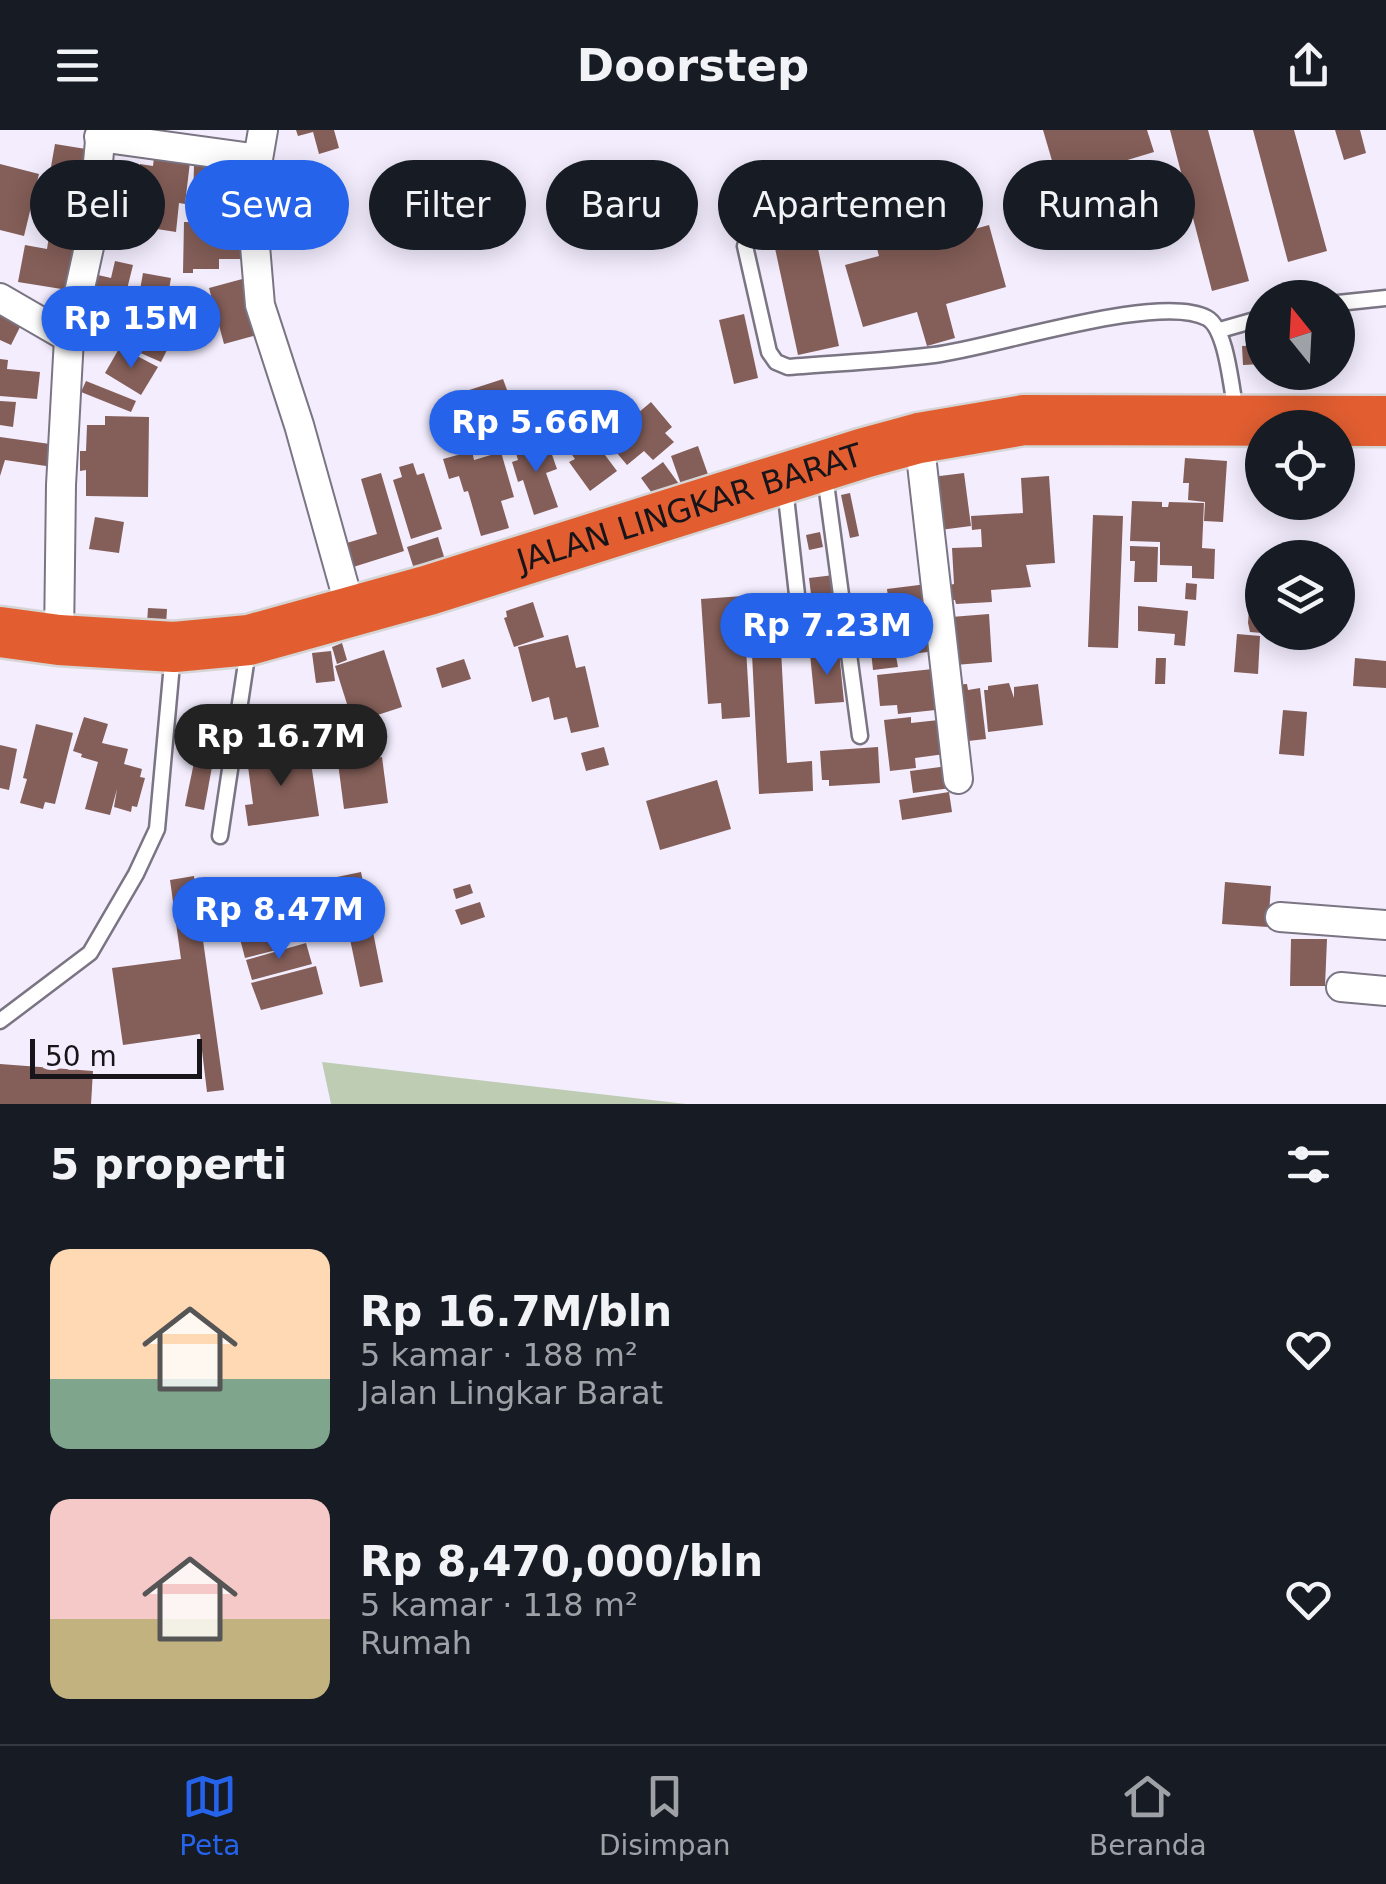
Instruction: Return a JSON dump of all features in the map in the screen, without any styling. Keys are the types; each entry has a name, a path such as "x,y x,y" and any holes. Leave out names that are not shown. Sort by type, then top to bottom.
{"highway":[{"name":"JALAN LINGKAR BARAT","path":"0,632 174,647 249,640 429,590 919,438 1024,420 1386,421"}],"street":[{"path":"263,130 254,234 260,305 299,425 351,611"},
{"path":"59,640 63,441 70,338 90,238 100,134 258,159"},
{"path":"0,298 70,338"},
{"path":"919,438 958,779"},
{"path":"1280,917 1386,925"},
{"path":"1341,987 1386,991"}],"lane":[{"path":"746,250 769,352 776,362 788,367 938,355 1133,313 1206,317 1220,330 1238,422"},
{"path":"1355,301 1386,298"},
{"path":"1220,330 1245,323"},
{"path":"802,639 803,472"},
{"path":"803,472 860,736"},
{"path":"220,836 249,640"},
{"path":"0,1021 90,953 157,829 174,647"}],"green space":[{"path":"322,1062 686,1104 331,1104"}],"building":[{"path":"296,130 334,130 339,148 319,154 313,132 298,136"},
{"path":"1043,130 1147,130 1154,152 1128,160 1052,160"},
{"path":"1170,130 1208,130 1249,280 1212,291 1195,226 1195,160 1178,160"},
{"path":"1253,130 1294,130 1327,251 1288,262"},
{"path":"1335,130 1360,130 1366,153 1344,160"},
{"path":"55,144 92,150 90,160 52,160"},
{"path":"154,158 185,161 185,204 179,203 176,232 165,230 165,160"},
{"path":"0,164 30,172 30,211 24,236 0,230"},
{"path":"184,222 185,250 240,250 240,259 219,259 219,269 183,273"},
{"path":"989,225 1006,287 946,304 955,338 927,346 917,312 863,327 845,265 879,256 877,250 983,250 983,227"},
{"path":"25,245 30,250 81,250 74,291 18,282"},
{"path":"775,250 818,250 839,346 798,355"},
{"path":"115,261 133,265 115,338 85,331 98,275 111,278"},
{"path":"143,273 171,278 164,318 136,312"},
{"path":"246,278 261,334 224,344 209,288"},
{"path":"0,313 22,323 11,345 0,340"},
{"path":"744,314 758,378 734,384 719,320"},
{"path":"130,321 172,340 161,362 120,344"},
{"path":"120,347 158,367 141,395 105,373"},
{"path":"0,359 8,360 7,369 40,372 37,399 0,396"},
{"path":"503,379 510,398 498,402 508,433 479,442 470,414 464,416 459,400 465,399 463,392"},
{"path":"86,381 136,401 131,412 81,392"},
{"path":"0,401 16,402 13,427 0,425"},
{"path":"651,402 672,427 665,433 674,442 653,460 644,451 627,465 606,440"},
{"path":"105,416 149,417 148,497 86,496 86,470 80,471 80,451 86,451 87,425 105,425"},
{"path":"587,418 602,439 596,443 617,471 590,491 569,462 575,459 559,437"},
{"path":"0,437 57,445 53,467 5,460 0,476"},
{"path":"543,440 557,469 546,473 558,507 534,515 523,480 518,482 512,462 518,460 515,450"},
{"path":"698,446 710,480 683,490 671,456"},
{"path":"472,451 474,460 501,452 514,497 501,501 509,528 481,536 468,491 464,492 459,476 449,479 443,459"},
{"path":"1185,458 1227,461 1223,522 1204,521 1205,502 1188,500 1189,483 1183,483"},
{"path":"663,462 679,484 657,500 641,478"},
{"path":"413,463 417,475 424,473 442,529 411,539 393,480 402,477 399,467"},
{"path":"381,473 404,551 347,569 340,545 377,534 361,479"},
{"path":"964,473 971,526 940,530 932,477"},
{"path":"1049,476 1055,563 1026,565 1031,587 991,590 992,602 956,604 950,600 949,585 954,584 952,548 982,547 981,529 972,530 971,516 1023,513 1021,478"},
{"path":"850,493 859,536 850,538 841,495"},
{"path":"1132,501 1162,502 1162,507 1168,507 1169,502 1204,503 1202,548 1215,549 1214,579 1192,578 1192,566 1160,565 1160,542 1130,541"},
{"path":"1093,515 1123,516 1118,648 1088,647"},
{"path":"95,517 124,522 119,553 89,549"},
{"path":"820,532 823,547 809,550 806,535"},
{"path":"438,537 445,560 414,569 407,547"},
{"path":"1130,546 1158,547 1157,582 1134,582 1135,561 1130,561"},
{"path":"834,575 842,639 832,641 833,647 821,649 809,578"},
{"path":"1186,583 1197,584 1196,600 1185,599"},
{"path":"927,584 935,651 896,656 898,667 873,670 868,623 891,621 887,589"},
{"path":"743,596 750,717 722,719 721,703 708,704 701,599"},
{"path":"533,602 544,637 514,647 504,618 506,611"},
{"path":"1138,606 1188,611 1185,646 1174,645 1175,634 1138,631"},
{"path":"148,608 167,609 166,625 147,623"},
{"path":"779,612 787,763 812,761 813,791 759,794 750,614"},
{"path":"989,614 992,662 955,665 951,617"},
{"path":"1237,634 1245,635 1245,650 1259,650 1258,674 1234,672"},
{"path":"568,635 576,668 585,666 599,727 571,733 567,717 554,720 549,697 532,702 518,647"},
{"path":"342,643 347,660 337,664 332,647"},
{"path":"384,650 402,707 353,723 335,666"},
{"path":"331,651 335,681 316,683 312,653"},
{"path":"839,651 844,702 815,704 810,654"},
{"path":"1156,658 1166,658 1165,684 1155,684"},
{"path":"1355,658 1386,661 1386,688 1353,686"},
{"path":"464,659 471,679 442,688 436,668"},
{"path":"942,668 945,709 898,714 897,705 880,706 877,675"},
{"path":"1009,683 1014,698 1014,687 1038,684 1043,725 988,732 984,690"},
{"path":"967,684 968,690 980,688 986,739 959,742 953,685"},
{"path":"1283,710 1307,712 1304,756 1279,754"},
{"path":"84,717 108,724 102,743 128,749 124,764 142,769 140,777 145,778 137,807 132,806 131,812 114,807 117,789 110,815 85,809 98,762 73,751"},
{"path":"911,717 911,723 948,719 952,753 915,758 916,768 890,771 884,720"},
{"path":"36,724 73,733 55,804 45,802 43,809 20,803"},
{"path":"0,745 17,749 9,790 0,788"},
{"path":"604,747 609,765 586,771 581,753"},
{"path":"878,747 880,783 829,786 829,780 822,780 820,751"},
{"path":"197,748 215,751 204,810 185,806"},
{"path":"309,750 319,816 248,826 245,805 253,804 247,759"},
{"path":"382,757 388,803 344,809 338,763"},
{"path":"948,766 951,788 913,793 910,771"},
{"path":"717,780 731,829 660,850 646,801"},
{"path":"949,792 952,812 902,820 899,800"},
{"path":"361,872 383,982 360,987 337,877"},
{"path":"194,876 224,1090 207,1092 200,1034 123,1045 112,968 181,959 170,880"},
{"path":"1225,882 1271,886 1268,927 1222,924"},
{"path":"470,884 473,893 456,899 453,889"},
{"path":"336,888 343,922 302,931 295,896"},
{"path":"272,899 284,948 245,958 239,935 253,931 247,906"},
{"path":"480,902 485,917 461,925 455,910"},
{"path":"1291,939 1327,939 1325,986 1290,986"},
{"path":"306,943 312,964 252,980 246,960"},
{"path":"316,966 323,994 261,1010 251,983"},
{"path":"0,1064 93,1071 91,1104 0,1104"}]}
